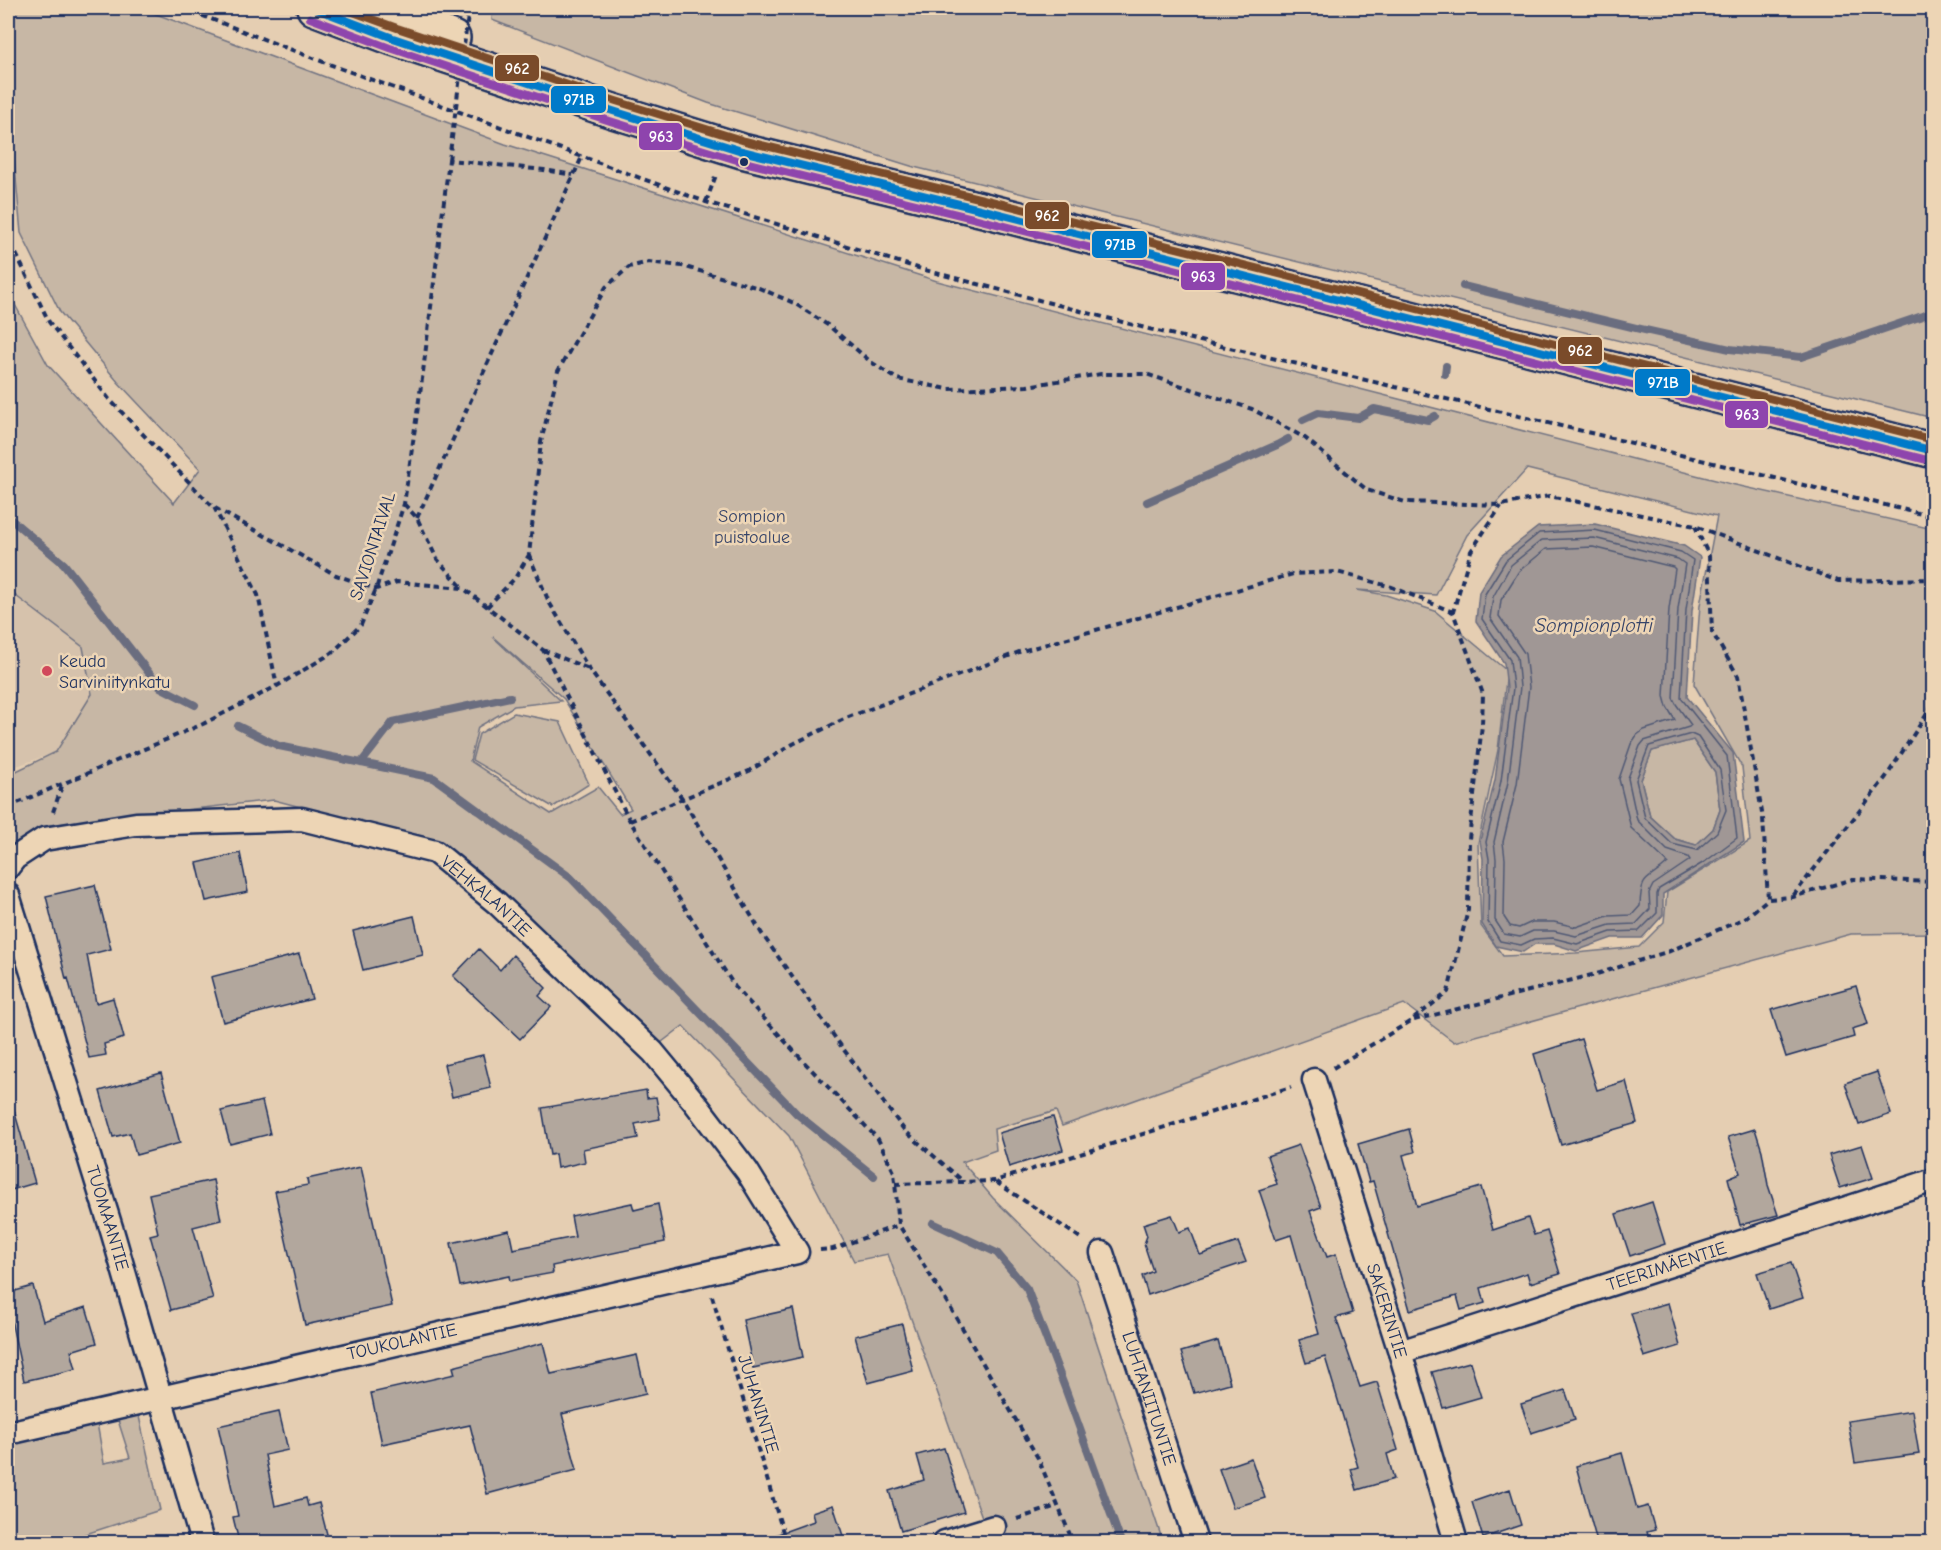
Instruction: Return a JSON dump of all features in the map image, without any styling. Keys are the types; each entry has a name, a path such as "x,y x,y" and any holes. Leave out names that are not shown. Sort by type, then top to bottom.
{"main road":[{"path":"314,8 393,38 742,151 988,211 1934,451"},
{"path":"386,8 613,111"}],"street":[{"name":"VEHKALANTIE","path":"8,867 15,858 44,839 148,824 302,819 435,852 496,903 653,1052 747,1171 797,1252"},
{"name":"TUOMAANTIE","path":"8,894 112,1234 202,1542"},
{"name":"SAKERINTIE","path":"1314,1080 1400,1352 1456,1542"},
{"name":"TEERIMÄENTIE","path":"1400,1352 1934,1180"},
{"name":"TOUKOLANTIE","path":"8,1432 797,1252"},
{"name":"LUHTANIITUNTIE","path":"1102,1253 1196,1542"},
{"path":"945,1542 994,1527"}],"path":[{"path":"182,8 706,202 921,269 1149,329 1934,517"},
{"name":"SAVIONTAIVAL","path":"8,807 203,724 277,686 332,653 361,625 376,589 404,504 469,8"},
{"path":"417,518 582,157"},
{"path":"449,160 573,175"},
{"path":"706,202 715,175 723,178"},
{"path":"8,224 9,239 49,322 109,399 213,507 258,595 277,686"},
{"path":"487,607 515,579 529,555 541,442 558,371 606,287 629,267 649,262 682,266 726,278 759,288 794,303 829,326 871,362 897,380 948,389 1026,386 1101,374 1146,374 1252,410 1300,435 1367,490 1405,502 1501,506 1549,496 1695,526 1838,581 1934,579"},
{"path":"404,504 417,518 437,559 463,588 543,650 589,669"},
{"path":"896,1184 995,1182 1314,1080 1411,1021 1448,992 1468,910 1469,839 1482,725 1482,694 1454,612 1471,551 1501,506"},
{"path":"213,507 336,575 376,589 397,582 463,588"},
{"path":"1695,526 1709,556 1712,632 1738,676 1763,818 1768,899"},
{"path":"529,555 549,602 589,669 682,798 762,934 905,1131 964,1182"},
{"path":"630,821 749,771 794,744 846,718 1022,651 1293,574 1337,572 1392,587 1454,612"},
{"path":"543,650 630,821 735,987 878,1139 894,1172 899,1225 956,1317 1038,1458 1073,1542"},
{"path":"1793,897 1886,777 1934,704"},
{"path":"1411,1021 1600,973 1670,951 1745,918 1768,899 1793,897 1853,879 1934,882"},
{"path":"995,1182 1102,1253"},
{"path":"797,1252 833,1249 899,1225"},
{"name":"JUHANINTIE","path":"704,1272 786,1542"},
{"path":"994,1527 1057,1506"}],"shaded area":[{"name":"Keuda Sarviniitynkatu","path":"8,590 83,647 92,695 56,752 8,769"}],"green space":[{"name":"Sompion puistoalue","path":"13,8 140,8 505,144 937,281 1731,484 1933,529 1933,933 1851,934 1454,1042 1404,1004 1062,1126 1056,1111 994,1129 996,1150 962,1162 993,1198 1076,1280 1163,1542 1008,1542 1005,1532 983,1520 888,1254 854,1261 789,1136 683,1026 654,1048 439,843 274,800 49,825 8,848 8,775 56,752 92,694 83,647 8,590 8,292 48,365 174,503 200,469 118,382 60,312 21,233 8,93 8,58","holes":["1527,469 1717,516 1700,605 1694,684 1742,767 1750,841 1667,892 1664,922 1639,947 1576,953 1503,956 1481,926 1478,843 1498,750 1507,671 1435,611 1386,595 1357,590 1436,595 1467,535","493,637 564,699 631,809 620,814 598,787 551,814 470,761 478,727 514,706 561,701"]},
{"path":"493,8 1933,8 1933,418 914,167 708,103 492,20"},
{"path":"514,713 560,722 589,784 553,807 472,760 479,734"},
{"path":"1693,740 1715,772 1720,810 1713,829 1696,845 1675,839 1650,816 1641,780 1652,751"},
{"path":"138,1412 160,1510 61,1542 8,1542 8,1442 97,1423 104,1463 130,1458 117,1417"}],"water":[{"name":"Sompionplotti","path":"1595,524 1684,546 1700,557 1692,611 1687,697 1733,753 1744,842 1663,894 1663,915 1642,938 1612,938 1576,951 1554,944 1535,944 1523,952 1496,946 1482,924 1483,859 1480,841 1495,780 1507,688 1504,663 1476,621 1479,592 1501,556 1538,527","holes":["1693,740 1715,772 1720,810 1713,829 1696,845 1675,839 1650,816 1641,780 1652,751"]}],"building":[{"path":"240,853 248,892 206,901 197,863"},
{"path":"95,885 111,949 87,955 96,1003 113,998 124,1038 104,1044 106,1055 89,1058 68,978 66,979 46,896"},
{"path":"414,916 423,955 363,970 353,931"},
{"path":"479,949 500,970 513,955 546,988 539,996 551,1007 520,1039 453,976"},
{"path":"299,954 312,999 223,1022 211,977"},
{"path":"1856,986 1868,1024 1852,1029 1854,1037 1786,1057 1771,1010"},
{"path":"1581,1039 1597,1090 1626,1081 1637,1123 1561,1145 1534,1054"},
{"path":"483,1055 491,1088 452,1097 444,1064"},
{"path":"1877,1072 1891,1114 1859,1125 1845,1083"},
{"path":"161,1073 180,1143 136,1155 130,1133 113,1137 100,1091"},
{"path":"646,1090 647,1098 656,1097 660,1119 635,1124 638,1138 583,1149 585,1162 557,1168 555,1154 550,1155 542,1108"},
{"path":"262,1101 270,1134 230,1144 221,1111"},
{"path":"8,1110 14,1110 35,1183 8,1191"},
{"path":"1053,1117 1063,1150 1009,1167 999,1133"},
{"path":"1409,1129 1415,1152 1403,1155 1417,1206 1481,1187 1493,1230 1528,1218 1534,1235 1547,1231 1560,1274 1530,1283 1527,1273 1481,1288 1485,1303 1461,1310 1457,1296 1410,1310 1373,1181 1369,1182 1358,1144"},
{"path":"1755,1129 1762,1151 1768,1185 1778,1215 1740,1225 1728,1178 1740,1173 1728,1137"},
{"path":"1299,1145 1321,1207 1310,1211 1327,1257 1336,1254 1353,1313 1336,1318 1360,1387 1377,1382 1398,1450 1387,1454 1394,1479 1357,1490 1351,1469 1358,1467 1325,1357 1306,1363 1299,1340 1319,1334 1291,1235 1276,1240 1259,1190 1277,1184 1267,1156"},
{"path":"1862,1145 1873,1178 1840,1188 1829,1155"},
{"path":"361,1167 392,1306 305,1325 275,1191 308,1185 307,1179"},
{"path":"213,1180 221,1220 193,1227 213,1299 171,1310 150,1235 158,1233 149,1194"},
{"path":"1652,1202 1665,1244 1630,1256 1616,1214"},
{"path":"632,1203 634,1210 658,1204 665,1242 552,1266 553,1273 510,1281 509,1276 460,1286 451,1243 509,1230 513,1249 575,1237 571,1216"},
{"path":"1172,1215 1179,1232 1190,1228 1200,1255 1238,1242 1246,1262 1148,1295 1142,1276 1153,1271 1144,1244 1147,1236 1143,1224"},
{"path":"1791,1263 1803,1298 1769,1309 1757,1273"},
{"path":"33,1286 43,1321 86,1307 97,1343 71,1351 76,1369 24,1381 8,1306 8,1293"},
{"path":"1668,1303 1680,1346 1644,1357 1631,1313"},
{"path":"793,1309 803,1357 753,1368 743,1320"},
{"path":"902,1324 913,1371 868,1383 855,1336"},
{"path":"1218,1341 1230,1383 1194,1393 1181,1352"},
{"path":"543,1343 551,1374 637,1355 646,1394 562,1414 577,1470 487,1494 470,1425 382,1444 371,1393 455,1374 453,1367"},
{"path":"1470,1362 1481,1397 1443,1408 1432,1372"},
{"path":"1565,1390 1575,1419 1531,1433 1521,1404"},
{"path":"1912,1411 1919,1454 1855,1463 1848,1421"},
{"path":"279,1412 288,1450 265,1455 275,1506 306,1498 308,1506 319,1503 329,1542 239,1542 233,1517 238,1516 218,1426"},
{"path":"944,1448 964,1512 901,1531 889,1491 924,1480 917,1455"},
{"path":"1622,1453 1637,1509 1648,1506 1655,1530 1647,1532 1650,1542 1597,1542 1576,1466"},
{"path":"1251,1458 1265,1498 1233,1508 1219,1469"},
{"path":"1510,1489 1521,1525 1483,1538 1472,1502"},
{"path":"833,1505 845,1542 764,1542 764,1539 814,1521 812,1512"}],"waterway":[{"path":"1463,286 1730,349 1801,357 1934,312"},
{"path":"1445,374 1446,366"},
{"path":"1303,420 1318,413 1358,418 1374,409 1428,420 1435,416"},
{"path":"1147,502 1288,439"},
{"path":"8,517 64,564 160,687 195,705"},
{"path":"361,763 393,722 510,697"},
{"path":"238,726 279,746 434,778 571,878 797,1114 874,1176"},
{"path":"933,1223 997,1253 1027,1289 1121,1542"}],"transit line":[{"name":"971B","path":"314,8 393,38 742,151 988,211 1934,451"},
{"name":"962","path":"342,8 616,101 745,141 991,201 1934,440"},
{"name":"963","path":"310,18 390,48 610,121 740,161 1931,461"}],"place":[{"name":"Keuda Sarviniitynkatu","path":"47,671"}]}
